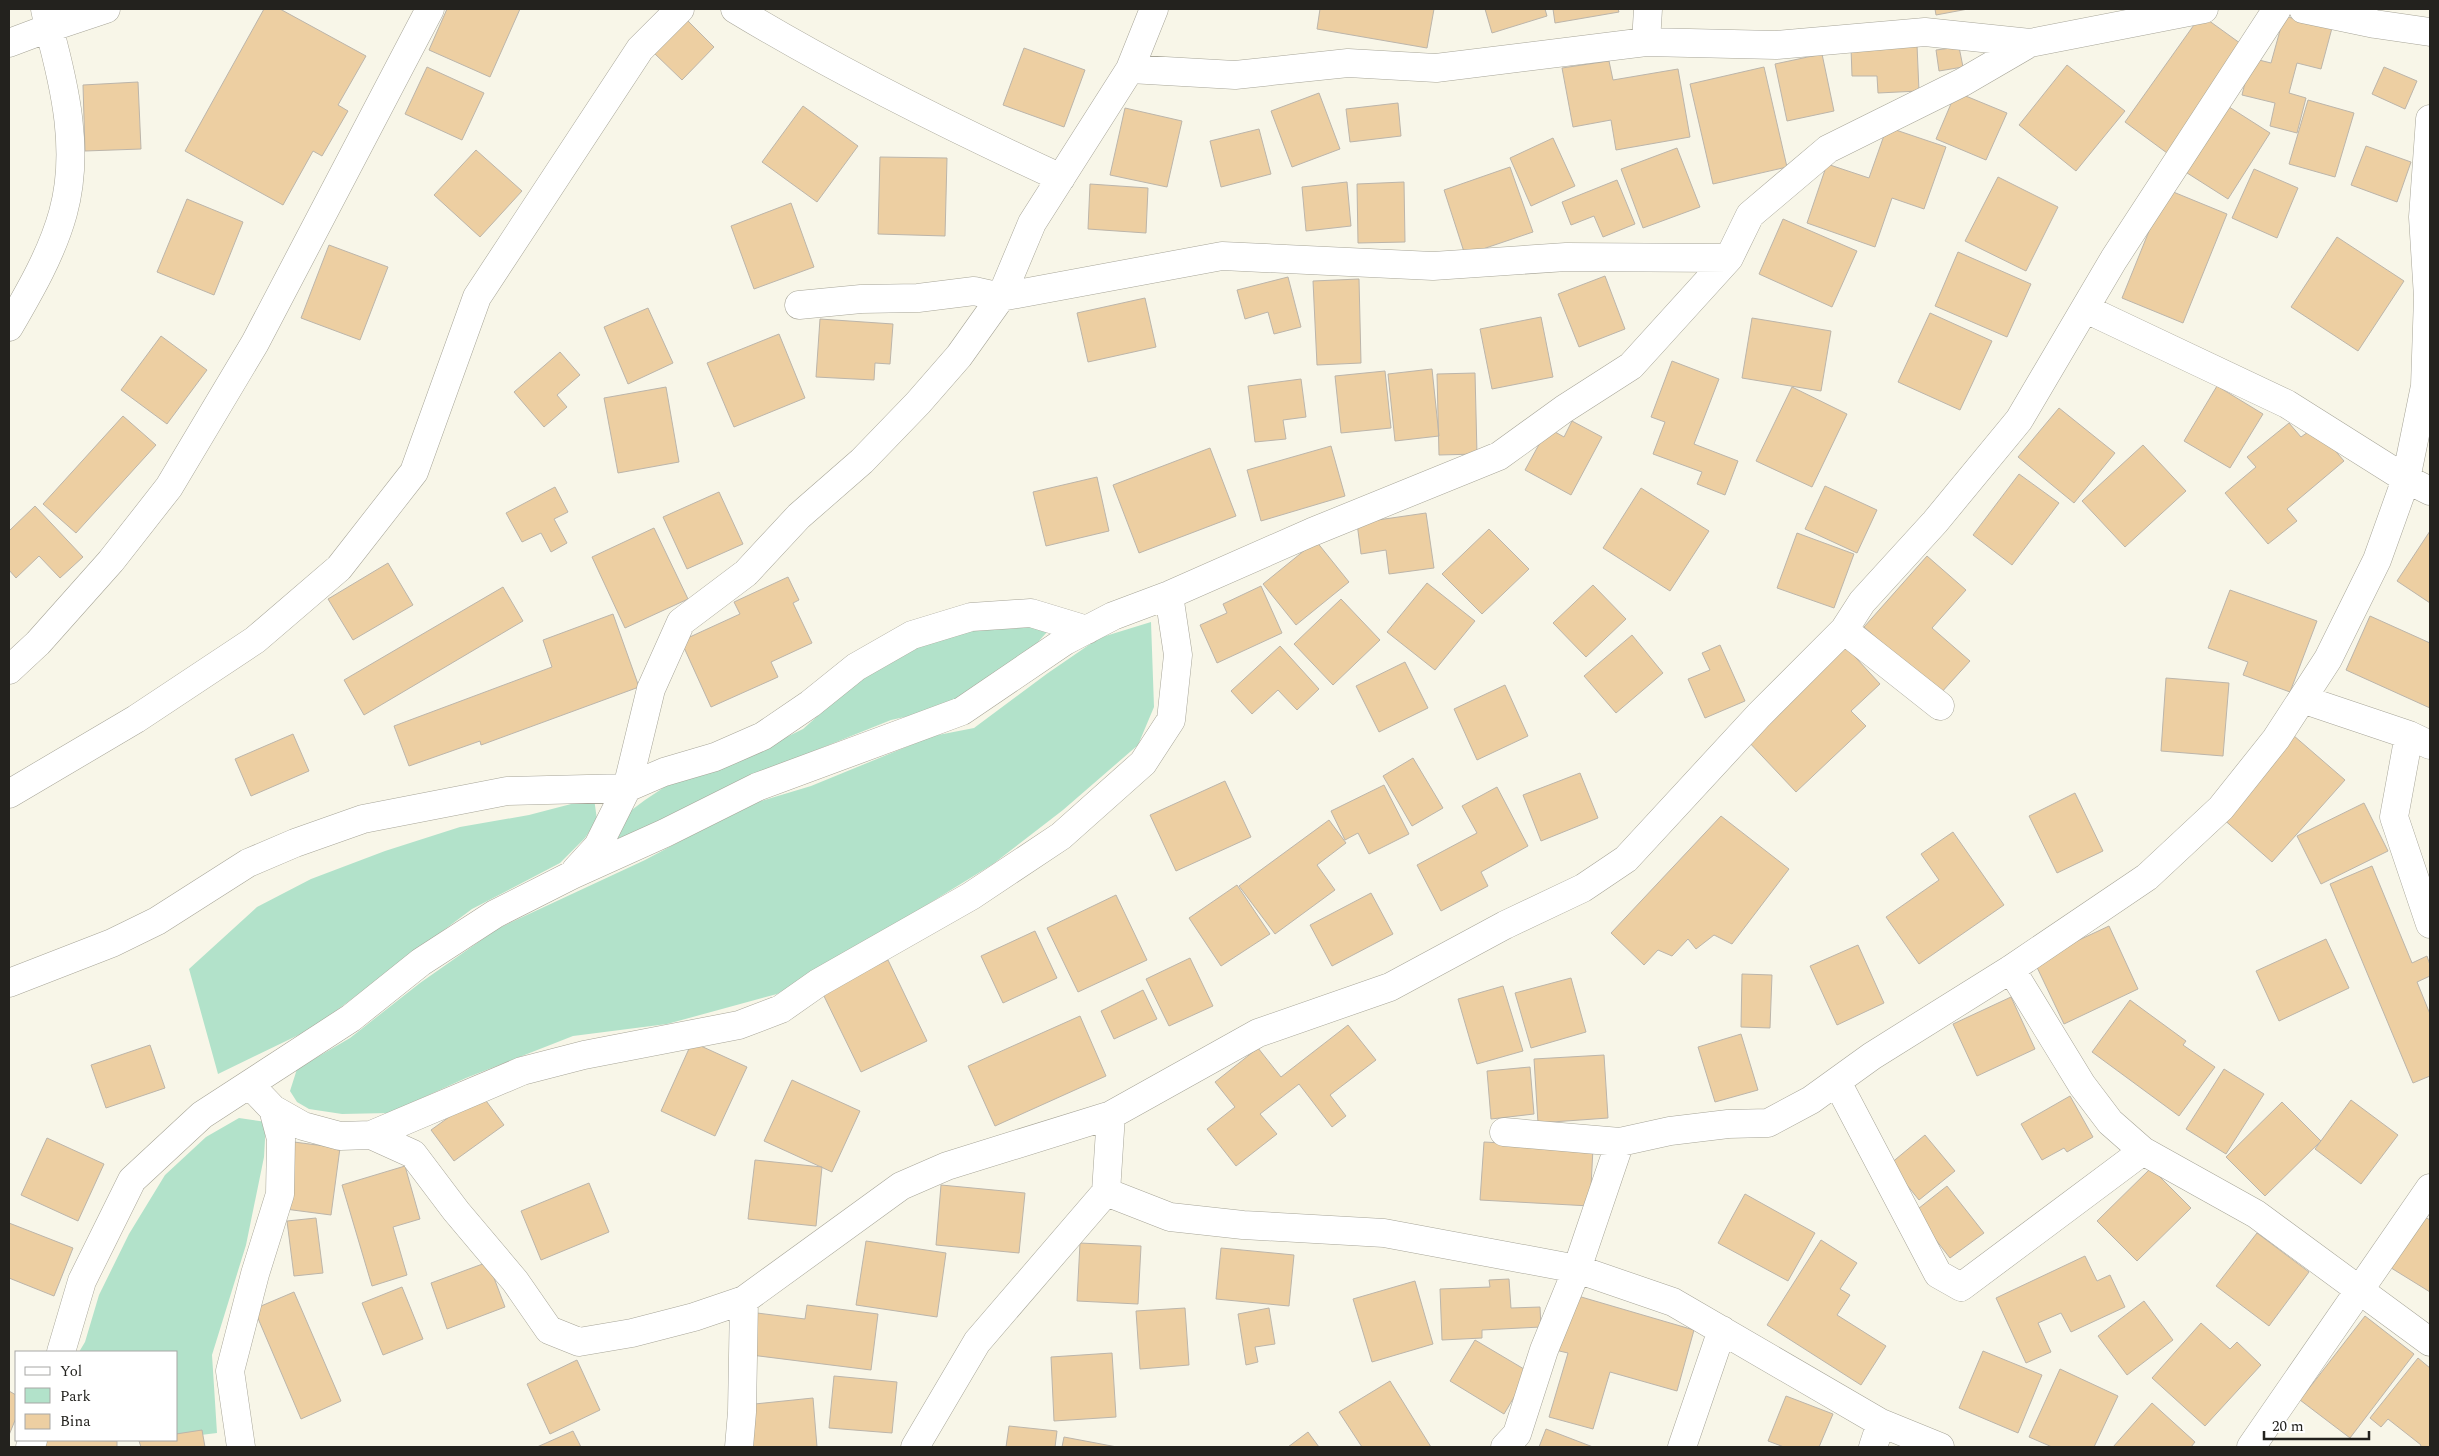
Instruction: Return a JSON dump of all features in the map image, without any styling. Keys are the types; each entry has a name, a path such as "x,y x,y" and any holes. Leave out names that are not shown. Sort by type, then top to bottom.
{"street":[{"path":"9,43 47,18 106,9"},
{"path":"9,670 38,643 111,561 169,487 255,343 430,9"},
{"path":"9,794 136,719 255,640 339,568 414,472 477,296 640,49 680,9"},
{"path":"735,9 788,41 977,139 1061,178"},
{"path":"572,875 598,846 627,788 651,689 681,622 746,573 799,516 862,461 918,403 959,356 1001,296 1032,223 1130,69 1154,9"},
{"path":"1646,42 1648,9"},
{"path":"1130,69 1235,75 1348,63 1436,68 1646,42 1776,44 1925,32 2030,43 2204,9"},
{"path":"250,1085 273,1109 302,1126 340,1136 371,1136 413,1154 456,1211 516,1281 549,1330 578,1342 632,1333 685,1320 744,1300 901,1186 947,1166 1111,1115 1258,1033 1390,988 1505,925 1584,888 1626,859 1759,715 1844,630 1862,602 1935,522 2018,420 2114,259 2277,9"},
{"path":"2303,9 2374,24 2430,32"},
{"path":"9,327 36,281 65,203 71,154 64,86 47,18"},
{"path":"61,1351 82,1281 132,1180 202,1115 351,1018 422,962 495,914 572,875 665,833 757,788 962,710 1065,641 1113,616 1170,595 1312,532 1499,456 1564,409 1631,366 1729,258 1750,216 1828,149 1963,82 2030,43"},
{"path":"1504,1132 1620,1142 1670,1131 1728,1124 1768,1123 1811,1100 1872,1056 2010,969 2147,876 2221,808 2276,739 2328,659 2377,560 2418,485 2428,336 2428,297 2423,217 2430,119"},
{"path":"798,305 861,299 918,298 974,291 1001,296 1222,256 1433,266 1566,257 1729,258"},
{"path":"2086,308 2286,404 2418,485"},
{"path":"371,1136 522,1071 584,1055 739,1025 781,1008 818,983 971,896 1061,836 1143,763 1171,720 1178,655 1170,595"},
{"path":"9,983 112,943 139,930 248,863 295,843 363,819 507,791 627,788 664,772 715,757 763,736 810,704 856,667 912,635 971,617 1031,613 1087,630"},
{"path":"1844,630 1940,706"},
{"path":"2302,699 2420,740 2394,816 2430,924"},
{"path":"2010,969 2082,1085 2110,1122 2143,1151 2256,1214 2430,1342"},
{"path":"1837,1082 1938,1274 1961,1287 2143,1151"},
{"path":"241,1447 230,1371 255,1274 280,1194 281,1139 273,1109"},
{"path":"915,1447 978,1342 1106,1192 1111,1115"},
{"path":"1505,1447 1517,1434 1544,1350 1577,1269 1620,1142"},
{"path":"2252,1447 2430,1188"},
{"path":"1106,1192 1170,1218 1242,1225 1384,1233 1577,1269 1673,1302 1722,1330 1877,1435 1940,1447"},
{"path":"739,1447 744,1356 744,1300"},
{"path":"1682,1447 1722,1330"}],"green space":[{"path":"1151,622 1154,707 1138,745 1063,810 993,864 870,940 777,994 667,1024 573,1036 466,1078 389,1113 342,1114 309,1109 297,1102 290,1091 297,1069 350,1038 420,983 497,929 645,860 748,805 811,786 933,736 974,728 1099,638"},
{"path":"998,624 1032,627 1047,632 1031,650 945,708 891,720 759,773 613,844 629,812 681,776 756,752 803,729 871,669 913,644"},
{"path":"594,798 597,820 585,838 560,863 472,909 313,1028 218,1074 189,969 257,907 311,879 385,851 460,827 529,815"},
{"path":"239,1118 266,1122 264,1157 246,1245 212,1355 217,1433 178,1438 178,1351 80,1351 85,1342 99,1295 129,1234 165,1175 206,1137"}],"building":[{"path":"264,9 280,9 366,56 338,105 348,111 322,156 313,151 283,205 185,151"},
{"path":"447,9 520,9 490,77 429,50"},
{"path":"1320,9 1434,9 1427,48 1317,29"},
{"path":"1485,9 1545,9 1547,16 1492,33"},
{"path":"1553,9 1618,9 1619,12 1555,23"},
{"path":"1935,9 1968,9 1936,15"},
{"path":"2201,15 2244,46 2167,153 2125,122"},
{"path":"2284,16 2332,28 2321,69 2297,63 2289,93 2306,98 2297,133 2270,126 2275,103 2242,95 2251,58 2271,63"},
{"path":"686,19 714,47 682,80 654,53"},
{"path":"1917,45 1919,91 1878,93 1877,76 1852,76 1851,48"},
{"path":"1959,47 1963,67 1939,71 1936,50"},
{"path":"1024,48 1085,70 1064,127 1003,105"},
{"path":"1822,54 1834,111 1787,121 1775,64"},
{"path":"1609,61 1613,80 1678,69 1690,137 1616,150 1611,120 1573,127 1562,68"},
{"path":"2067,65 2125,111 2076,171 2019,125"},
{"path":"427,67 484,93 462,140 405,114"},
{"path":"1764,67 1787,167 1713,184 1690,84"},
{"path":"2384,67 2417,81 2405,109 2372,94"},
{"path":"138,82 141,149 85,151 83,85"},
{"path":"1956,92 2007,113 1986,160 1936,139"},
{"path":"1319,93 1340,149 1292,167 1271,111"},
{"path":"2308,100 2354,113 2335,177 2289,164"},
{"path":"1398,103 1401,136 1350,142 1346,109"},
{"path":"2226,105 2270,133 2228,199 2184,171"},
{"path":"803,106 858,146 817,202 762,162"},
{"path":"1125,108 1182,121 1167,187 1110,175"},
{"path":"1887,127 1946,147 1924,209 1892,198 1875,247 1807,223 1827,164 1869,178"},
{"path":"1259,129 1271,174 1221,187 1210,141"},
{"path":"1553,138 1575,186 1531,206 1510,158"},
{"path":"2366,146 2411,162 2397,202 2351,185"},
{"path":"1677,148 1700,207 1643,228 1621,169"},
{"path":"476,150 522,191 480,237 434,195"},
{"path":"880,157 947,158 945,236 878,234"},
{"path":"1510,167 1533,232 1465,255 1444,190"},
{"path":"2254,169 2298,188 2277,238 2232,218"},
{"path":"1998,177 2058,207 2026,271 1965,241"},
{"path":"1617,180 1635,224 1603,237 1594,216 1571,225 1562,202"},
{"path":"1347,182 1351,226 1306,231 1302,187"},
{"path":"1404,182 1405,242 1358,243 1357,184"},
{"path":"1090,184 1148,188 1146,233 1088,229"},
{"path":"2166,189 2227,214 2183,323 2122,298"},
{"path":"187,199 243,222 214,295 157,272"},
{"path":"791,203 814,267 754,289 731,226"},
{"path":"1783,219 1857,251 1832,307 1759,274"},
{"path":"2337,237 2404,281 2358,351 2291,307"},
{"path":"329,245 388,267 360,340 301,318"},
{"path":"1958,252 2031,284 2007,337 1935,306"},
{"path":"1605,276 1625,329 1579,347 1558,294"},
{"path":"1288,277 1301,327 1274,334 1268,312 1245,319 1237,290"},
{"path":"1359,279 1361,363 1317,365 1313,281"},
{"path":"1145,298 1156,347 1088,362 1077,313"},
{"path":"648,308 673,363 628,384 604,327"},
{"path":"1930,313 1992,341 1960,410 1898,382"},
{"path":"1541,317 1553,377 1492,389 1480,329"},
{"path":"1752,318 1831,331 1821,391 1742,378"},
{"path":"820,319 893,324 890,364 875,363 874,380 816,377"},
{"path":"779,334 805,398 734,427 707,363"},
{"path":"161,336 207,370 167,424 121,390"},
{"path":"560,352 580,375 557,395 567,407 544,427 514,392"},
{"path":"1672,361 1719,379 1694,444 1738,461 1725,495 1697,484 1702,472 1653,454 1665,422 1651,417"},
{"path":"1432,369 1439,436 1395,441 1388,374"},
{"path":"1385,371 1391,428 1341,433 1335,376"},
{"path":"1475,373 1477,454 1439,455 1437,374"},
{"path":"1301,379 1306,417 1283,420 1286,439 1255,442 1248,386"},
{"path":"2217,386 2263,414 2230,468 2184,441"},
{"path":"666,387 679,462 618,473 604,398"},
{"path":"1792,387 1847,414 1812,487 1756,461"},
{"path":"2059,408 2115,453 2074,503 2018,457"},
{"path":"123,416 156,445 76,533 43,504"},
{"path":"1572,421 1602,437 1571,495 1525,470 1548,428 1564,437"},
{"path":"2289,423 2301,437 2315,427 2344,461 2287,509 2297,521 2268,544 2225,493 2256,467 2247,457"},
{"path":"2143,445 2186,491 2125,547 2082,501"},
{"path":"1331,446 1345,496 1261,521 1247,470"},
{"path":"1210,448 1236,516 1139,553 1113,485"},
{"path":"2019,474 2059,503 2012,565 1973,535"},
{"path":"1097,477 1109,531 1046,546 1033,492"},
{"path":"1825,486 1877,510 1857,553 1805,529"},
{"path":"555,487 568,512 554,519 567,543 551,552 541,533 522,542 506,513"},
{"path":"1641,488 1709,531 1670,591 1603,548"},
{"path":"719,492 743,544 687,569 663,517"},
{"path":"35,506 83,557 60,578 39,556 16,578 9,570 9,531"},
{"path":"1426,513 1434,568 1389,574 1386,550 1361,554 1357,523"},
{"path":"654,528 688,599 625,628 592,557"},
{"path":"1489,529 1529,569 1482,614 1442,574"},
{"path":"2430,531 2430,603 2397,581"},
{"path":"1797,533 1854,554 1834,608 1777,588"},
{"path":"1316,541 1349,582 1296,625 1263,584"},
{"path":"1927,556 1966,590 1932,628 1970,661 1940,694 1864,627"},
{"path":"388,563 413,605 353,640 328,599"},
{"path":"788,577 799,600 793,603 812,643 771,662 778,677 711,707 681,641 740,614 734,602"},
{"path":"1427,583 1475,621 1435,670 1387,632"},
{"path":"1593,585 1626,619 1586,657 1553,623"},
{"path":"1261,586 1282,633 1217,663 1200,625 1227,613 1223,604"},
{"path":"503,587 523,621 364,715 344,680"},
{"path":"2230,590 2317,621 2290,692 2243,675 2248,662 2208,648"},
{"path":"1341,599 1380,640 1333,685 1294,644"},
{"path":"613,614 639,687 481,745 480,741 409,766 394,726 552,667 543,640"},
{"path":"2370,616 2430,643 2430,708 2346,670"},
{"path":"1632,635 1663,673 1616,713 1584,676"},
{"path":"1720,645 1745,701 1705,718 1688,679 1710,670 1702,653"},
{"path":"1280,646 1319,689 1297,710 1278,690 1252,714 1231,691"},
{"path":"1846,647 1880,684 1851,711 1866,726 1796,792 1746,739"},
{"path":"1405,662 1428,708 1379,732 1356,686"},
{"path":"2166,678 2229,683 2223,756 2161,751"},
{"path":"1505,685 1528,736 1477,760 1454,709"},
{"path":"293,734 309,771 251,796 235,759"},
{"path":"2293,735 2345,780 2272,862 2221,817"},
{"path":"1413,758 1443,808 1412,826 1383,776"},
{"path":"1580,773 1598,818 1541,841 1523,795"},
{"path":"1225,781 1251,837 1176,871 1150,815"},
{"path":"1384,785 1409,834 1369,854 1358,833 1345,840 1331,811"},
{"path":"1497,787 1528,846 1481,872 1488,886 1441,911 1417,865 1477,833 1462,806"},
{"path":"2075,793 2103,851 2057,873 2029,816"},
{"path":"2364,803 2388,851 2321,884 2297,836"},
{"path":"1721,816 1789,869 1732,944 1714,935 1696,949 1688,939 1672,956 1658,950 1644,965 1611,933"},
{"path":"1329,820 1346,843 1317,865 1335,890 1275,934 1239,886"},
{"path":"1953,832 2004,905 1919,964 1886,917 1939,880 1921,854"},
{"path":"2372,866 2412,963 2427,956 2430,965 2430,976 2417,982 2430,1014 2430,1076 2413,1083 2330,884"},
{"path":"1237,885 1270,934 1221,966 1189,918"},
{"path":"1371,893 1393,934 1332,966 1310,925"},
{"path":"1116,895 1147,960 1078,992 1047,928"},
{"path":"2109,926 2138,989 2064,1024 2034,961"},
{"path":"1035,931 1057,978 1003,1003 981,956"},
{"path":"2326,939 2349,988 2279,1021 2256,971"},
{"path":"1858,945 1884,1003 1837,1025 1810,966"},
{"path":"1190,958 1213,1006 1169,1026 1146,979"},
{"path":"888,960 927,1041 861,1072 822,992"},
{"path":"1742,974 1772,975 1770,1028 1741,1027"},
{"path":"1571,978 1586,1032 1531,1048 1515,993"},
{"path":"1503,986 1523,1051 1477,1064 1458,999"},
{"path":"1143,990 1157,1019 1114,1039 1101,1011"},
{"path":"2011,997 2035,1049 1977,1076 1953,1024"},
{"path":"2130,1000 2186,1041 2183,1045 2215,1067 2179,1116 2092,1052"},
{"path":"1080,1016 1106,1076 995,1126 968,1066"},
{"path":"1348,1025 1376,1060 1330,1095 1346,1116 1332,1127 1299,1084 1260,1114 1277,1134 1236,1166 1207,1129 1235,1107 1215,1082 1258,1048 1281,1077"},
{"path":"1741,1034 1758,1090 1715,1102 1698,1047"},
{"path":"692,1042 747,1067 715,1136 661,1111"},
{"path":"150,1045 165,1088 106,1108 91,1065"},
{"path":"1604,1055 1608,1118 1538,1123 1534,1059"},
{"path":"1530,1067 1534,1114 1491,1119 1487,1071"},
{"path":"2224,1069 2264,1094 2226,1154 2186,1129"},
{"path":"792,1080 860,1111 832,1172 764,1141"},
{"path":"481,1094 504,1125 454,1161 431,1130"},
{"path":"2070,1096 2093,1137 2067,1152 2064,1148 2042,1160 2021,1124"},
{"path":"2351,1100 2398,1135 2361,1184 2315,1149"},
{"path":"2282,1102 2321,1141 2265,1196 2226,1157"},
{"path":"1925,1135 1955,1171 1919,1200 1890,1164"},
{"path":"47,1138 104,1164 78,1221 21,1195"},
{"path":"294,1142 340,1148 331,1215 285,1209"},
{"path":"1484,1142 1593,1148 1590,1206 1480,1200"},
{"path":"755,1160 822,1167 816,1226 748,1219"},
{"path":"405,1166 420,1219 393,1227 407,1275 372,1286 342,1185"},
{"path":"2151,1168 2191,1208 2137,1261 2097,1221"},
{"path":"589,1183 609,1232 541,1260 521,1211"},
{"path":"941,1185 1025,1193 1019,1253 936,1245"},
{"path":"1947,1186 1984,1233 1950,1258 1914,1212"},
{"path":"1745,1194 1815,1233 1788,1281 1718,1243"},
{"path":"2420,1214 2430,1220 2430,1292 2388,1266"},
{"path":"316,1218 323,1273 294,1276 287,1221"},
{"path":"9,1223 73,1248 54,1296 9,1278"},
{"path":"2257,1233 2309,1272 2269,1326 2216,1286"},
{"path":"1821,1240 1857,1263 1840,1289 1850,1295 1837,1315 1886,1346 1861,1385 1767,1325"},
{"path":"866,1241 946,1253 937,1317 856,1305"},
{"path":"1080,1243 1141,1246 1138,1304 1077,1301"},
{"path":"1221,1248 1294,1255 1289,1306 1216,1299"},
{"path":"2085,1256 2097,1281 2110,1275 2125,1307 2071,1332 2061,1313 2038,1323 2051,1352 2026,1363 1996,1298"},
{"path":"488,1262 505,1307 447,1329 431,1283"},
{"path":"1509,1279 1511,1308 1540,1307 1541,1327 1482,1330 1482,1338 1442,1340 1440,1289 1490,1287 1489,1280"},
{"path":"1415,1281 1433,1344 1372,1362 1353,1299"},
{"path":"402,1287 423,1339 383,1355 362,1303"},
{"path":"294,1292 341,1401 301,1419 254,1309"},
{"path":"1571,1294 1694,1330 1677,1391 1610,1372 1593,1429 1549,1417 1568,1353 1555,1350"},
{"path":"2144,1301 2173,1340 2127,1375 2098,1336"},
{"path":"807,1305 878,1314 871,1370 751,1355 757,1313 805,1319"},
{"path":"1185,1308 1189,1365 1140,1369 1136,1311"},
{"path":"1269,1308 1275,1344 1255,1347 1258,1362 1246,1365 1238,1314"},
{"path":"2365,1316 2414,1354 2350,1438 2300,1400"},
{"path":"2201,1323 2230,1349 2237,1342 2261,1365 2205,1426 2152,1378"},
{"path":"1475,1340 1529,1372 1504,1414 1450,1381"},
{"path":"1983,1351 2042,1375 2018,1433 1959,1408"},
{"path":"1112,1353 1116,1417 1054,1421 1051,1357"},
{"path":"2418,1358 2430,1368 2430,1447 2420,1447 2421,1445 2388,1419 2381,1427 2370,1418"},
{"path":"577,1360 600,1410 550,1434 527,1384"},
{"path":"2060,1369 2118,1396 2094,1447 2052,1447 2029,1437"},
{"path":"834,1376 897,1382 892,1433 829,1428"},
{"path":"1390,1381 1431,1447 1362,1447 1339,1412"},
{"path":"9,1391 15,1394 15,1420 9,1435"},
{"path":"1786,1396 1833,1414 1819,1447 1784,1447 1768,1441"},
{"path":"813,1398 817,1447 749,1447 745,1405"},
{"path":"2152,1403 2195,1442 2191,1447 2113,1447"},
{"path":"1009,1426 1057,1431 1055,1447 1006,1447"},
{"path":"1546,1429 1593,1447 1539,1447"},
{"path":"202,1430 205,1447 141,1447 139,1441 178,1441 178,1434"},
{"path":"573,1431 581,1447 537,1447"},
{"path":"1308,1432 1319,1447 1288,1447"},
{"path":"1064,1437 1117,1447 1062,1447"},
{"path":"41,1441 117,1441 117,1447 41,1447"}]}
